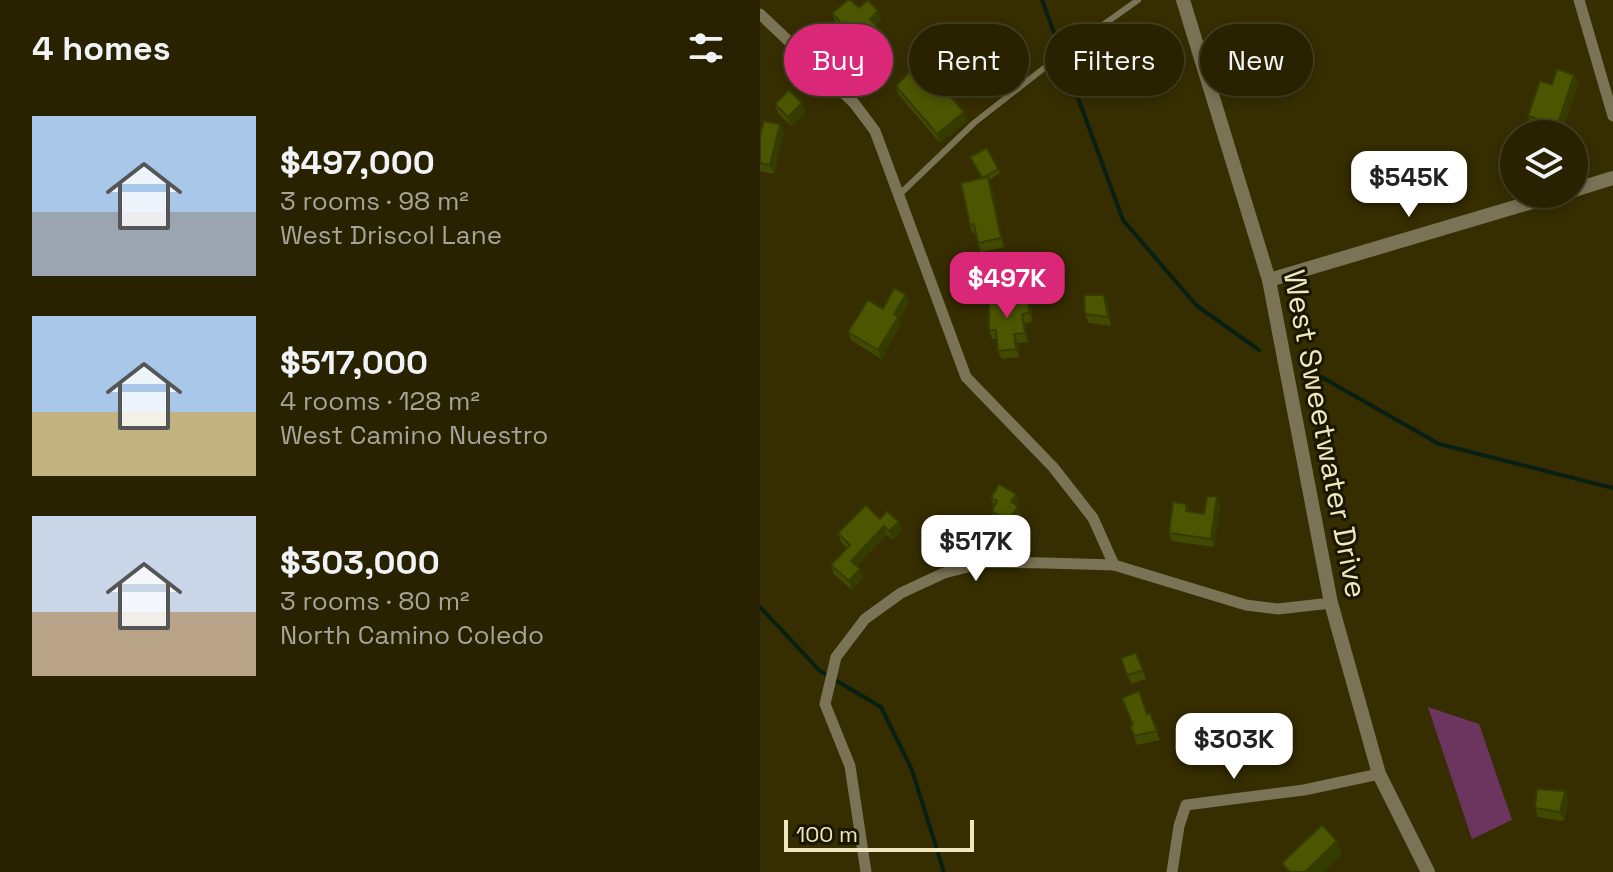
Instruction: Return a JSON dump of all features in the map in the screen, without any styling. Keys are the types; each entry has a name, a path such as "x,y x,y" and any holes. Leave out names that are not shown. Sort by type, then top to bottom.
{"street":[{"name":"West Sweetwater Drive","path":"1183,0 1269,280 1331,603 1379,774 1428,872"},
{"path":"1579,0 1613,116"},
{"path":"760,14 854,103 875,131 966,377 1053,467 1093,518 1114,565"},
{"path":"1588,186 1613,178"},
{"path":"1269,280 1512,208"},
{"path":"866,872 850,766 825,704 836,657 865,619 901,593 944,573 987,562 1114,565 1246,605 1278,609 1331,603"},
{"path":"1172,872 1179,826 1186,805 1304,790 1379,774"}],"lane":[{"path":"898,196 974,123 1138,0"}],"shaded area":[{"path":"1428,707 1479,724 1512,820 1472,839"}],"building":[{"path":"848,0 859,8 868,0 878,11 870,19 875,24 842,24 832,13"},
{"path":"1557,69 1574,75 1559,120 1540,120 1528,116 1540,81 1552,85"},
{"path":"909,72 909,96 950,96 964,112 937,134 896,86"},
{"path":"784,95 795,96 802,103 788,117 775,104"},
{"path":"764,121 780,124 770,165 760,163 760,135"},
{"path":"987,148 998,169 982,178 970,157"},
{"path":"988,177 1001,238 978,243 974,224 970,225 961,183"},
{"path":"894,288 906,294 894,314 898,317 878,350 848,332 868,300 883,309"},
{"path":"1005,294 1006,300 1028,298 1029,313 1022,314 1025,333 1014,334 1016,349 998,351 996,330 989,330 989,296"},
{"path":"1084,295 1104,295 1108,317 1085,314"},
{"path":"999,484 1016,494 1011,502 1018,506 1009,521 992,511 997,501 991,498"},
{"path":"1217,496 1211,539 1169,533 1173,502 1186,504 1186,511 1204,514 1207,497"},
{"path":"866,505 880,519 887,511 899,522 889,531 884,526 851,561 860,569 849,581 831,565 850,545 838,533"},
{"path":"1136,653 1143,670 1127,675 1121,658"},
{"path":"1139,691 1157,731 1134,736 1122,698"},
{"path":"1205,729 1210,747 1198,750 1193,732"},
{"path":"1537,789 1565,791 1560,812 1535,808"},
{"path":"1322,825 1337,841 1305,872 1290,872 1282,863"}],"waterway":[{"path":"1042,0 1123,220 1196,305 1259,350"},
{"path":"1311,371 1439,444 1613,488"},
{"path":"760,607 820,671 881,707 912,770 944,872"}]}
